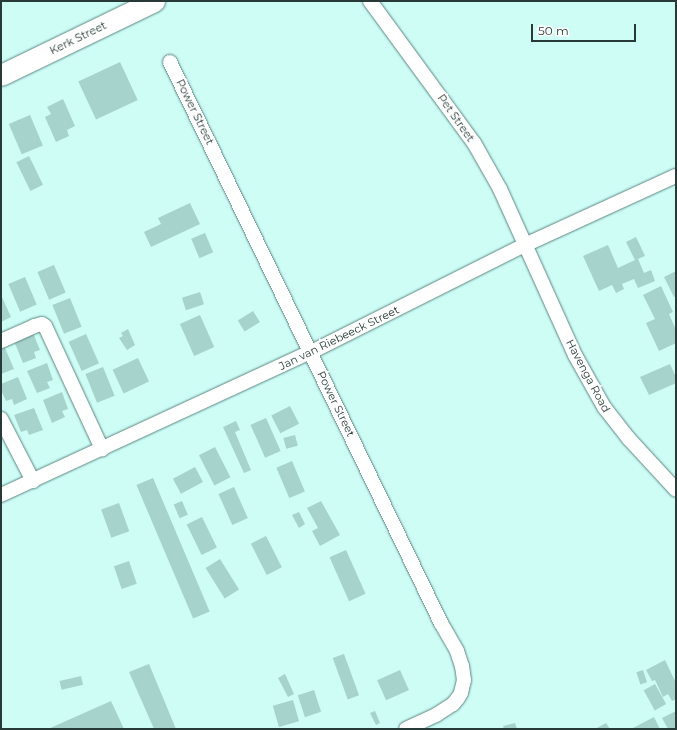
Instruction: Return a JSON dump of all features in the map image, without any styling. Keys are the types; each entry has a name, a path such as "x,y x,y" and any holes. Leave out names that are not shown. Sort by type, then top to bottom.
{"highway":[{"name":"Kerk Street","path":"1,75 154,1"}],"street":[{"name":"Pet Street","path":"370,1 474,143 500,189 525,246"},
{"name":"Power Street","path":"170,62 441,623 457,651 462,666 464,680 461,693 453,704 412,728"},
{"name":"Jan van Riebeeck Street","path":"1,495 311,352 525,246 676,176"},
{"name":"Havenga Road","path":"525,246 575,355 604,407 628,439 676,490"},
{"path":"1,341 34,326 42,324 45,326 102,449"},
{"path":"1,419 32,481"}],"building":[{"path":"120,62 138,100 96,120 78,81"},
{"path":"63,99 75,126 67,130 69,136 56,142 45,117 51,114 47,107"},
{"path":"30,115 43,145 22,154 9,124"},
{"path":"29,156 43,185 30,191 16,162"},
{"path":"190,203 200,224 151,247 144,232 161,224 158,218"},
{"path":"205,233 213,252 199,258 191,239"},
{"path":"636,237 645,256 638,259 644,273 651,270 655,281 638,288 634,279 622,284 624,289 616,293 612,285 599,291 583,256 608,245 618,268 635,260 626,242"},
{"path":"54,265 66,293 49,300 37,272"},
{"path":"676,271 676,296 674,297 664,277"},
{"path":"25,277 37,305 20,312 8,284"},
{"path":"661,286 673,312 669,314 676,330 676,343 659,351 646,323 655,319 643,295"},
{"path":"200,292 204,304 186,310 182,298"},
{"path":"1,295 11,317 1,322"},
{"path":"70,298 82,327 64,334 52,305"},
{"path":"253,311 260,322 245,332 238,321"},
{"path":"200,315 214,347 194,356 180,324"},
{"path":"128,329 135,345 127,350 119,338 123,336 121,333"},
{"path":"33,333 40,350 34,352 36,358 23,363 14,341"},
{"path":"86,334 99,363 82,371 69,342"},
{"path":"4,346 14,369 1,374 1,347"},
{"path":"138,358 149,382 124,393 113,370"},
{"path":"47,363 53,380 47,382 50,388 37,393 27,371"},
{"path":"670,364 676,377 676,383 649,395 640,377"},
{"path":"103,367 115,396 97,403 85,374"},
{"path":"18,377 27,399 14,405 12,399 6,401 1,390 1,384"},
{"path":"62,392 68,409 62,411 65,417 52,423 43,400"},
{"path":"290,406 299,424 280,433 271,416"},
{"path":"34,408 43,430 29,435 27,430 21,432 14,415"},
{"path":"266,418 281,451 265,458 250,425"},
{"path":"236,421 240,430 235,432 251,470 244,473 223,427"},
{"path":"295,435 298,446 286,449 283,438"},
{"path":"215,447 230,477 214,485 199,455"},
{"path":"292,461 305,491 289,498 276,468"},
{"path":"195,467 203,482 181,494 173,479"},
{"path":"153,478 210,611 193,619 136,485"},
{"path":"234,487 248,518 232,525 218,494"},
{"path":"182,501 188,515 180,518 174,505"},
{"path":"321,501 340,535 320,546 312,531 318,528 307,508"},
{"path":"119,503 129,531 111,538 101,509"},
{"path":"299,512 305,524 299,528 292,515"},
{"path":"202,517 217,548 202,555 187,524"},
{"path":"266,536 282,567 267,575 251,544"},
{"path":"346,550 366,594 349,601 330,557"},
{"path":"220,559 239,590 225,599 206,568"},
{"path":"129,561 137,584 122,589 114,566"},
{"path":"344,654 359,695 348,699 333,658"},
{"path":"665,660 676,683 676,699 672,701 668,694 663,697 655,680 652,681 646,670"},
{"path":"149,664 176,729 154,729 129,672"},
{"path":"400,670 409,690 386,700 377,680"},
{"path":"643,670 647,682 640,685 636,672"},
{"path":"285,674 294,694 288,697 278,678"},
{"path":"81,676 83,685 62,690 60,681"},
{"path":"655,684 666,704 655,710 644,690"},
{"path":"314,690 321,712 305,717 298,695"},
{"path":"293,700 299,721 279,727 273,706"},
{"path":"111,701 124,729 48,729"},
{"path":"375,711 380,723 376,725 370,713"},
{"path":"676,711 676,729 668,729 662,718"},
{"path":"654,717 660,729 631,729"},
{"path":"515,723 517,729 504,729 503,726"},
{"path":"606,723 610,729 595,729"}]}
